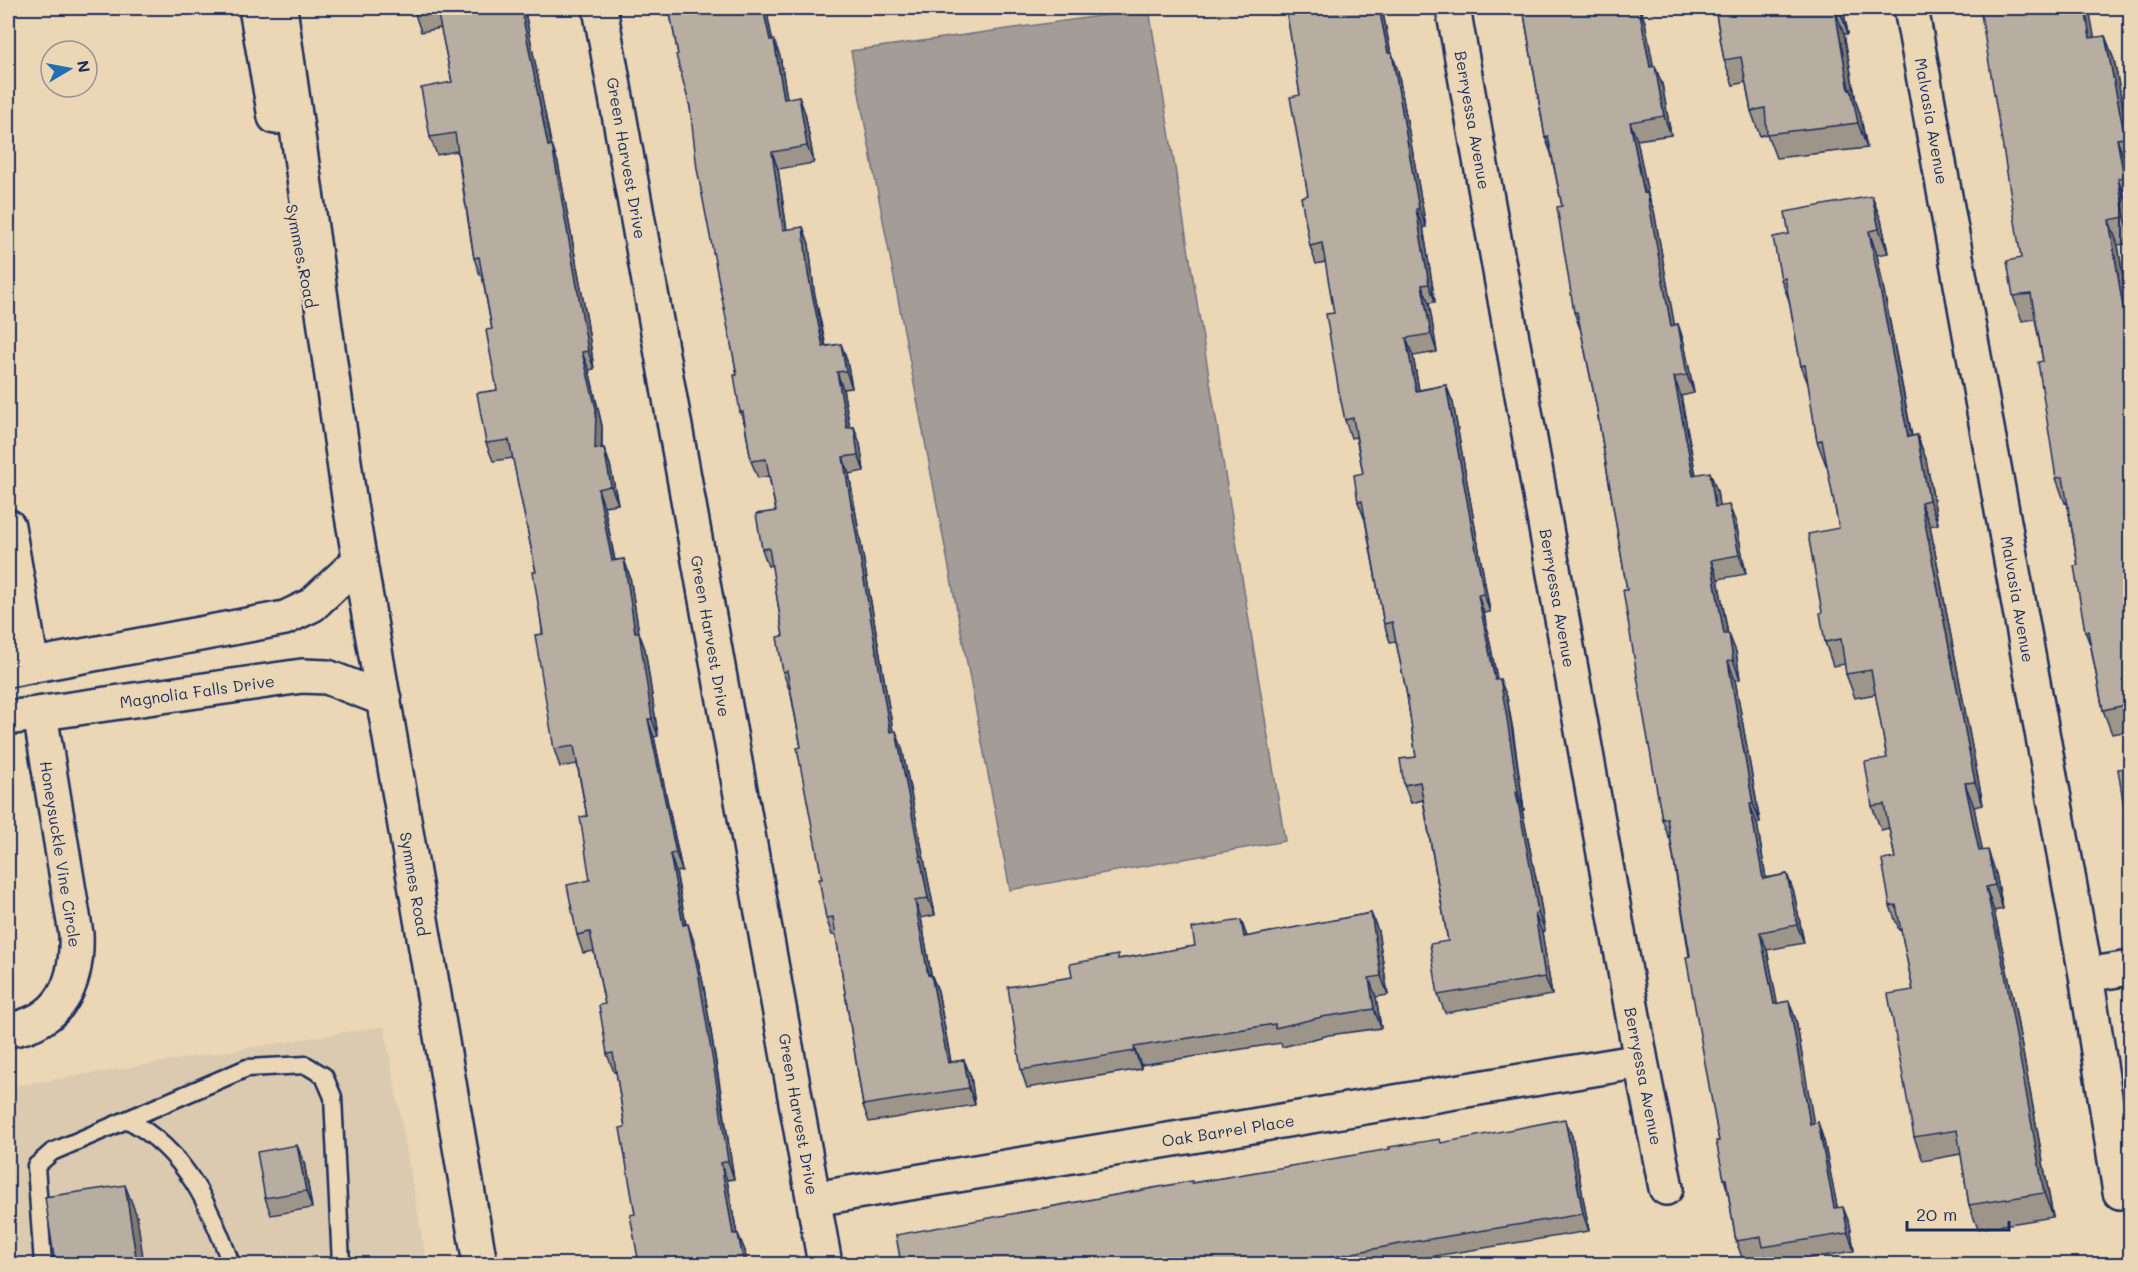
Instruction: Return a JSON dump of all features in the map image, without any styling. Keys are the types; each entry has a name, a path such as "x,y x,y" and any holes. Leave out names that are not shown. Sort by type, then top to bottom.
{"street":[{"name":"Symmes Road","path":"255,8 350,504 480,1264"},
{"name":"Symmes Road","path":"280,8 350,504"},
{"name":"Green Harvest Drive","path":"600,8 825,1264"},
{"name":"Berryessa Avenue","path":"1453,8 1641,1061 1666,1188"},
{"name":"Malvasia Avenue","path":"1911,8 2086,975 2120,1192"},
{"path":"8,526 20,668 285,618 312,605 360,560"},
{"name":"Magnolia Falls Drive","path":"8,718 303,676 327,677 384,699"},
{"name":"Honeysuckle Vine Circle","path":"8,1030 37,1022 57,1005 71,984 77,958 76,934 40,714"},
{"path":"2086,975 2130,968"},
{"name":"Oak Barrel Place","path":"814,1199 1641,1061"}],"lane":[{"path":"42,1264 36,1166 52,1152 247,1068 306,1065 324,1076 333,1097 341,1264"},
{"path":"128,1120 151,1132 184,1168 203,1197 231,1264"}],"shaded area":[{"path":"1149,9 1285,841 1010,890 851,51"},
{"path":"384,1026 427,1264 8,1264 8,1087"}],"building":[{"path":"414,8 521,8 548,146 552,145 580,303 588,351 582,352 596,409 595,449 604,448 611,486 598,489 612,561 624,559 635,632 639,632 652,719 648,719 676,853 670,854 683,925 688,924 698,971 717,1087 728,1161 721,1163 733,1234 738,1234 744,1264 639,1264 630,1215 635,1214 620,1128 625,1127 613,1053 607,1054 599,1005 605,1004 590,932 577,935 567,885 590,880 580,817 587,816 574,746 554,749 535,635 543,634 533,572 536,572 509,440 486,443 477,393 497,390 486,330 492,329 479,257 474,258 455,133 430,137 421,88 452,82 437,10 415,14"},
{"path":"669,8 763,8 770,40 774,40 784,99 799,96 807,146 772,152 783,230 803,227 808,274 823,347 841,344 846,371 837,372 847,428 854,427 858,455 843,457 890,732 896,731 928,898 915,901 928,975 931,974 948,1063 964,1060 969,1088 863,1105 833,917 826,918 819,879 822,879 797,748 801,747 787,671 783,672 777,637 783,636 769,548 762,549 756,514 776,511 766,459 751,461 743,412 740,412 734,375 737,375 697,169 690,107 676,55 678,54"},
{"path":"1286,8 1379,8 1388,53 1392,53 1419,209 1416,209 1429,284 1422,285 1431,334 1406,338 1416,391 1446,385 1484,594 1478,595 1495,680 1500,679 1506,712 1518,792 1516,792 1538,913 1535,914 1545,977 1438,995 1430,944 1448,941 1420,782 1404,785 1400,759 1416,757 1407,695 1392,622 1384,624 1362,501 1358,502 1354,475 1363,473 1353,418 1345,420 1339,392 1326,314 1334,313 1322,243 1310,246 1301,197 1308,195 1290,97 1300,95"},
{"path":"1523,8 1639,8 1650,67 1655,66 1664,116 1630,122 1644,193 1647,192 1671,326 1678,324 1687,375 1674,377 1693,475 1710,472 1715,507 1729,505 1739,555 1711,560 1724,634 1729,634 1733,660 1728,661 1753,804 1750,804 1763,879 1787,874 1797,925 1760,932 1774,1004 1789,1001 1810,1124 1818,1122 1834,1208 1843,1207 1848,1233 1763,1247 1761,1237 1736,1241 1726,1179 1724,1179 1716,1141 1719,1141 1686,957 1690,956 1667,818 1662,819 1642,706 1623,590 1627,590 1596,404 1577,312 1574,312 1557,207 1562,206 1548,136 1545,137"},
{"path":"1715,8 1839,8 1835,10 1849,90 1851,89 1858,123 1767,134 1765,108 1751,111 1741,57 1724,60"},
{"path":"1980,8 2085,8 2090,38 2105,36 2125,138 2117,139 2124,177 2118,178 2125,217 2109,220 2125,320 2130,319 2130,704 2103,710 2088,631 2085,631 2074,566 2078,565 2063,477 2056,478 2038,362 2043,361 2031,294 2013,296 2007,261 2021,258"},
{"path":"1872,196 1879,229 1869,231 1908,437 1917,435 1929,500 1921,502 1975,782 1965,783 1979,851 1988,850 1995,885 1986,887 2005,974 2044,1193 1969,1205 1957,1130 1914,1137 1888,994 1913,990 1896,905 1890,906 1882,860 1895,858 1884,804 1872,806 1865,762 1887,758 1871,670 1846,674 1841,639 1825,642 1808,534 1839,528 1822,440 1817,441 1805,365 1801,366 1785,278 1781,279 1773,237 1789,234 1785,212"},
{"path":"2130,767 2130,845 2118,769"},
{"path":"1371,913 1381,976 1369,978 1374,1009 1322,1017 1275,1028 1275,1024 1134,1047 1135,1051 1021,1070 1008,987 1072,977 1070,964 1118,955 1118,959 1195,946 1192,928 1241,920 1244,937"},
{"path":"1565,1119 1583,1214 1394,1245 1302,1263 1301,1258 1269,1264 901,1264 896,1235 1192,1181 1192,1183 1440,1139 1441,1143"},
{"path":"297,1145 306,1191 265,1198 257,1152"},
{"path":"125,1185 137,1264 55,1264 45,1197"}]}
